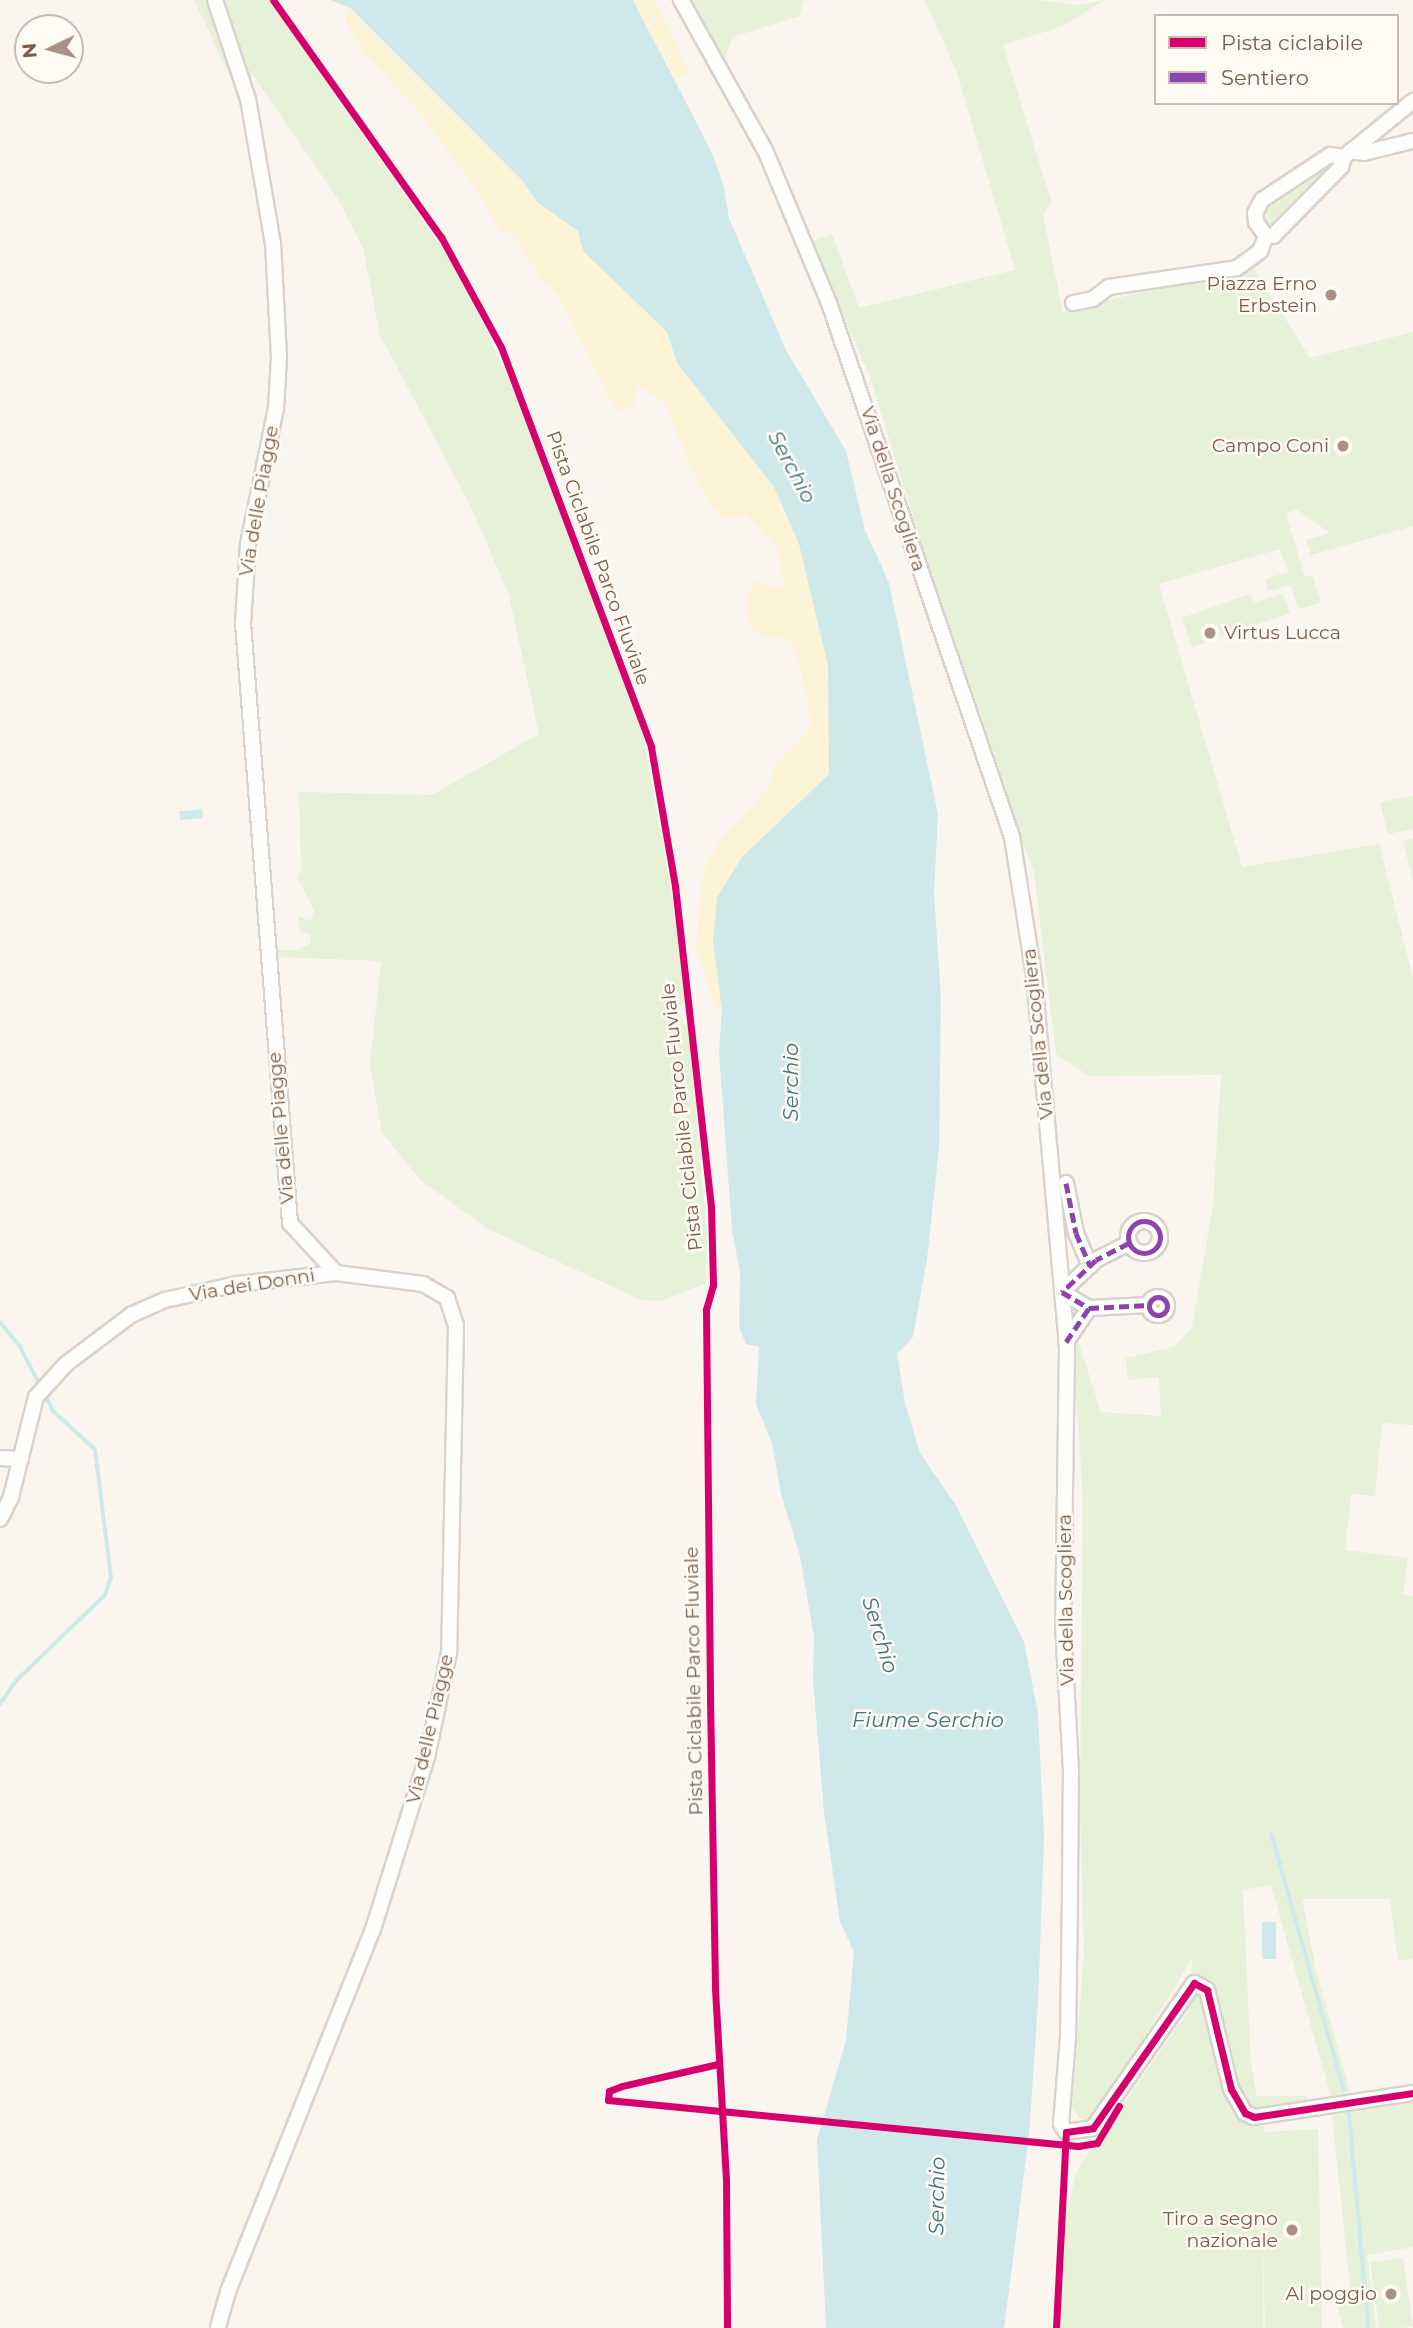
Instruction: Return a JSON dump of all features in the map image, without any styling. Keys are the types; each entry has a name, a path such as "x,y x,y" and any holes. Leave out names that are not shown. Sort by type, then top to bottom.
{"street":[{"name":"Via delle Piagge","path":"215,0 248,99 274,255 279,358 276,408 248,544 243,623 285,1191 290,1223 336,1273 423,1284 447,1298 456,1325 449,1653 427,1757 373,1930 228,2292 218,2328"},
{"name":"Via della Scogliera","path":"681,0 765,150 829,303 1012,837 1034,976 1066,1342 1063,1623 1071,1769 1068,2037 1060,2108 1066,2132 1093,2128 1194,1983 1207,1990 1235,2101 1254,2117 1413,2093"},
{"path":"1266,236 1273,236 1341,167 1348,154 1413,101"},
{"path":"1073,303 1093,299 1110,287 1237,268 1260,251 1266,236 1255,212 1262,200 1330,155 1364,153 1413,141"},
{"path":"1066,1183 1090,1266"},
{"path":"1129,1243 1090,1266 1062,1292 1083,1304 1149,1305"},
{"name":"Via dei Donni","path":"0,1519 21,1459 36,1397 48,1382 131,1315 165,1300 238,1284 336,1273"},
{"path":"1066,1342 1083,1304 1076,1279"},
{"path":"0,1458 21,1459"}],"green space":[{"path":"194,0 269,0 462,277 521,408 643,735 675,913 685,1000 678,1011 688,1029 707,1234 706,1283 661,1301 641,1300 488,1229 419,1179 382,1132 370,1065 381,961 276,957 275,950 297,950 311,943 309,933 301,932 298,916 311,921 314,910 297,877 301,872 299,792 432,795 539,734 509,595 471,507 380,335 363,248 338,199 253,75 236,88"},
{"path":"687,0 804,0 799,16 733,37 724,60"},
{"path":"925,0 1039,0 1079,5 1105,0 1063,26 1003,45 1051,201 1043,216 1063,312 1251,264 1310,358 1413,332 1413,526 1311,555 1306,540 1330,533 1296,509 1286,514 1305,577 1312,575 1321,603 1299,609 1291,585 1268,591 1265,579 1288,572 1280,549 1159,584 1242,867 1379,844 1413,978 1413,1425 1382,1423 1375,1496 1351,1494 1345,1550 1408,1558 1403,1594 1413,1596 1413,1959 1398,1961 1390,1899 1302,1899 1316,1970 1350,2092 1331,2096 1271,1885 1243,1890 1251,2065 1257,2096 1307,2096 1305,2105 1261,2111 1264,2132 1318,2129 1322,2328 1265,2328 1263,2236 1263,2328 1060,2328 1066,2215 1077,2170 1187,2013 1193,1957 1093,2121 1080,2119 1072,2108 1084,1954 1080,1805 1083,1500 1073,1344 1079,1344 1101,1412 1161,1416 1159,1377 1128,1380 1126,1358 1174,1347 1192,1327 1213,1205 1221,1075 1089,1076 1056,1054 1034,872 980,733 869,374 810,242 832,234 859,308 1015,270 957,73"},
{"path":"1331,158 1338,164 1274,226 1261,219 1261,207"},
{"name":"Virtus Lucca","path":"1283,593 1290,613 1192,647 1182,618 1250,594 1254,603"},
{"path":"1413,796 1413,829 1388,834 1380,802"},
{"path":"1413,839 1413,881 1403,841"},
{"path":"1413,2102 1413,2247 1367,2255 1376,2328 1343,2328 1332,2289 1350,2287 1332,2115"},
{"name":"Al poggio","path":"1403,2258 1413,2326 1380,2328 1370,2263"}],"sand":[{"path":"633,0 654,0 691,75 675,76"},
{"path":"345,6 521,179 538,203 578,231 584,251 667,332 677,363 774,487 799,544 828,666 829,774 743,856 713,941 722,1011 715,1006 696,947 703,874 719,842 770,787 776,763 805,736 812,720 795,648 786,638 771,638 754,630 748,616 747,596 756,580 781,589 784,580 777,547 744,513 728,519 713,507 695,476 664,401 635,384 634,405 625,411 615,408 557,293 545,283 513,235 500,231 480,194 421,114 362,49 346,21"}],"water":[{"path":"331,0 633,0 710,149 723,183 729,218 786,350 846,451 865,530 889,583 938,814 934,893 941,999 939,1148 927,1259 913,1337 897,1354 905,1403 920,1453 957,1507 1024,1642 1038,1713 1044,1837 1038,2003 1029,2136 1004,2328 826,2328 817,2140 846,2040 854,1952 840,1922 824,1812 813,1680 814,1637 800,1556 781,1494 772,1443 756,1404 759,1347 746,1344 739,1327 740,1273 732,1230 719,1052 722,1011 713,941 717,897 743,856 829,774 828,666 799,544 774,487 677,363 667,332 583,251 578,231 538,203 521,179 350,8"},
{"path":"202,809 203,818 180,820 179,811"},
{"path":"1262,1922 1276,1922 1276,1959 1262,1959"}],"waterway":[{"path":"0,1322 20,1346 40,1385"},
{"path":"0,1704 16,1681 105,1595 111,1578 95,1450 53,1411 45,1395"},
{"path":"1272,1835 1344,2090"},
{"path":"1349,2109 1369,2328"}],"marked path":[{"path":"1066,1183 1076,1233 1090,1266"},
{"path":"1144,1221 1155,1226 1160,1237 1155,1248 1144,1253 1133,1248 1128,1237 1133,1226 1144,1221"},
{"path":"1129,1243 1096,1260 1062,1292 1089,1308 1149,1305"},
{"path":"1154,1297 1162,1297 1167,1306 1165,1313 1154,1315 1149,1310 1149,1302 1154,1297"},
{"path":"1066,1342 1089,1308"}],"cycle path":[{"name":"Pista Ciclabile Parco Fluviale","path":"273,0 441,237 501,347 651,747 675,886 711,1207 713,1285 706,1310 710,1698 715,1989 726,2178 727,2328"},
{"path":"1056,2328 1066,2132 1093,2128 1194,1983 1207,1990 1231,2089 1245,2113 1254,2117 1413,2093"},
{"path":"718,2064 622,2086 609,2091 608,2100 1078,2146 1097,2143 1119,2106"}],"place":[{"name":"Piazza Erno Erbstein","path":"1331,295"},
{"name":"Campo Coni","path":"1343,446"},
{"name":"Virtus Lucca","path":"1210,633"},
{"name":"Tiro a segno nazionale","path":"1292,2230"},
{"name":"Al poggio","path":"1391,2294"}],"water label":[{"name":"Serchio","path":"792,467"},
{"name":"Serchio","path":"791,1082"},
{"name":"Serchio","path":"880,1635"},
{"name":"Fiume Serchio","path":"928,1720"},
{"name":"Serchio","path":"937,2196"}]}
